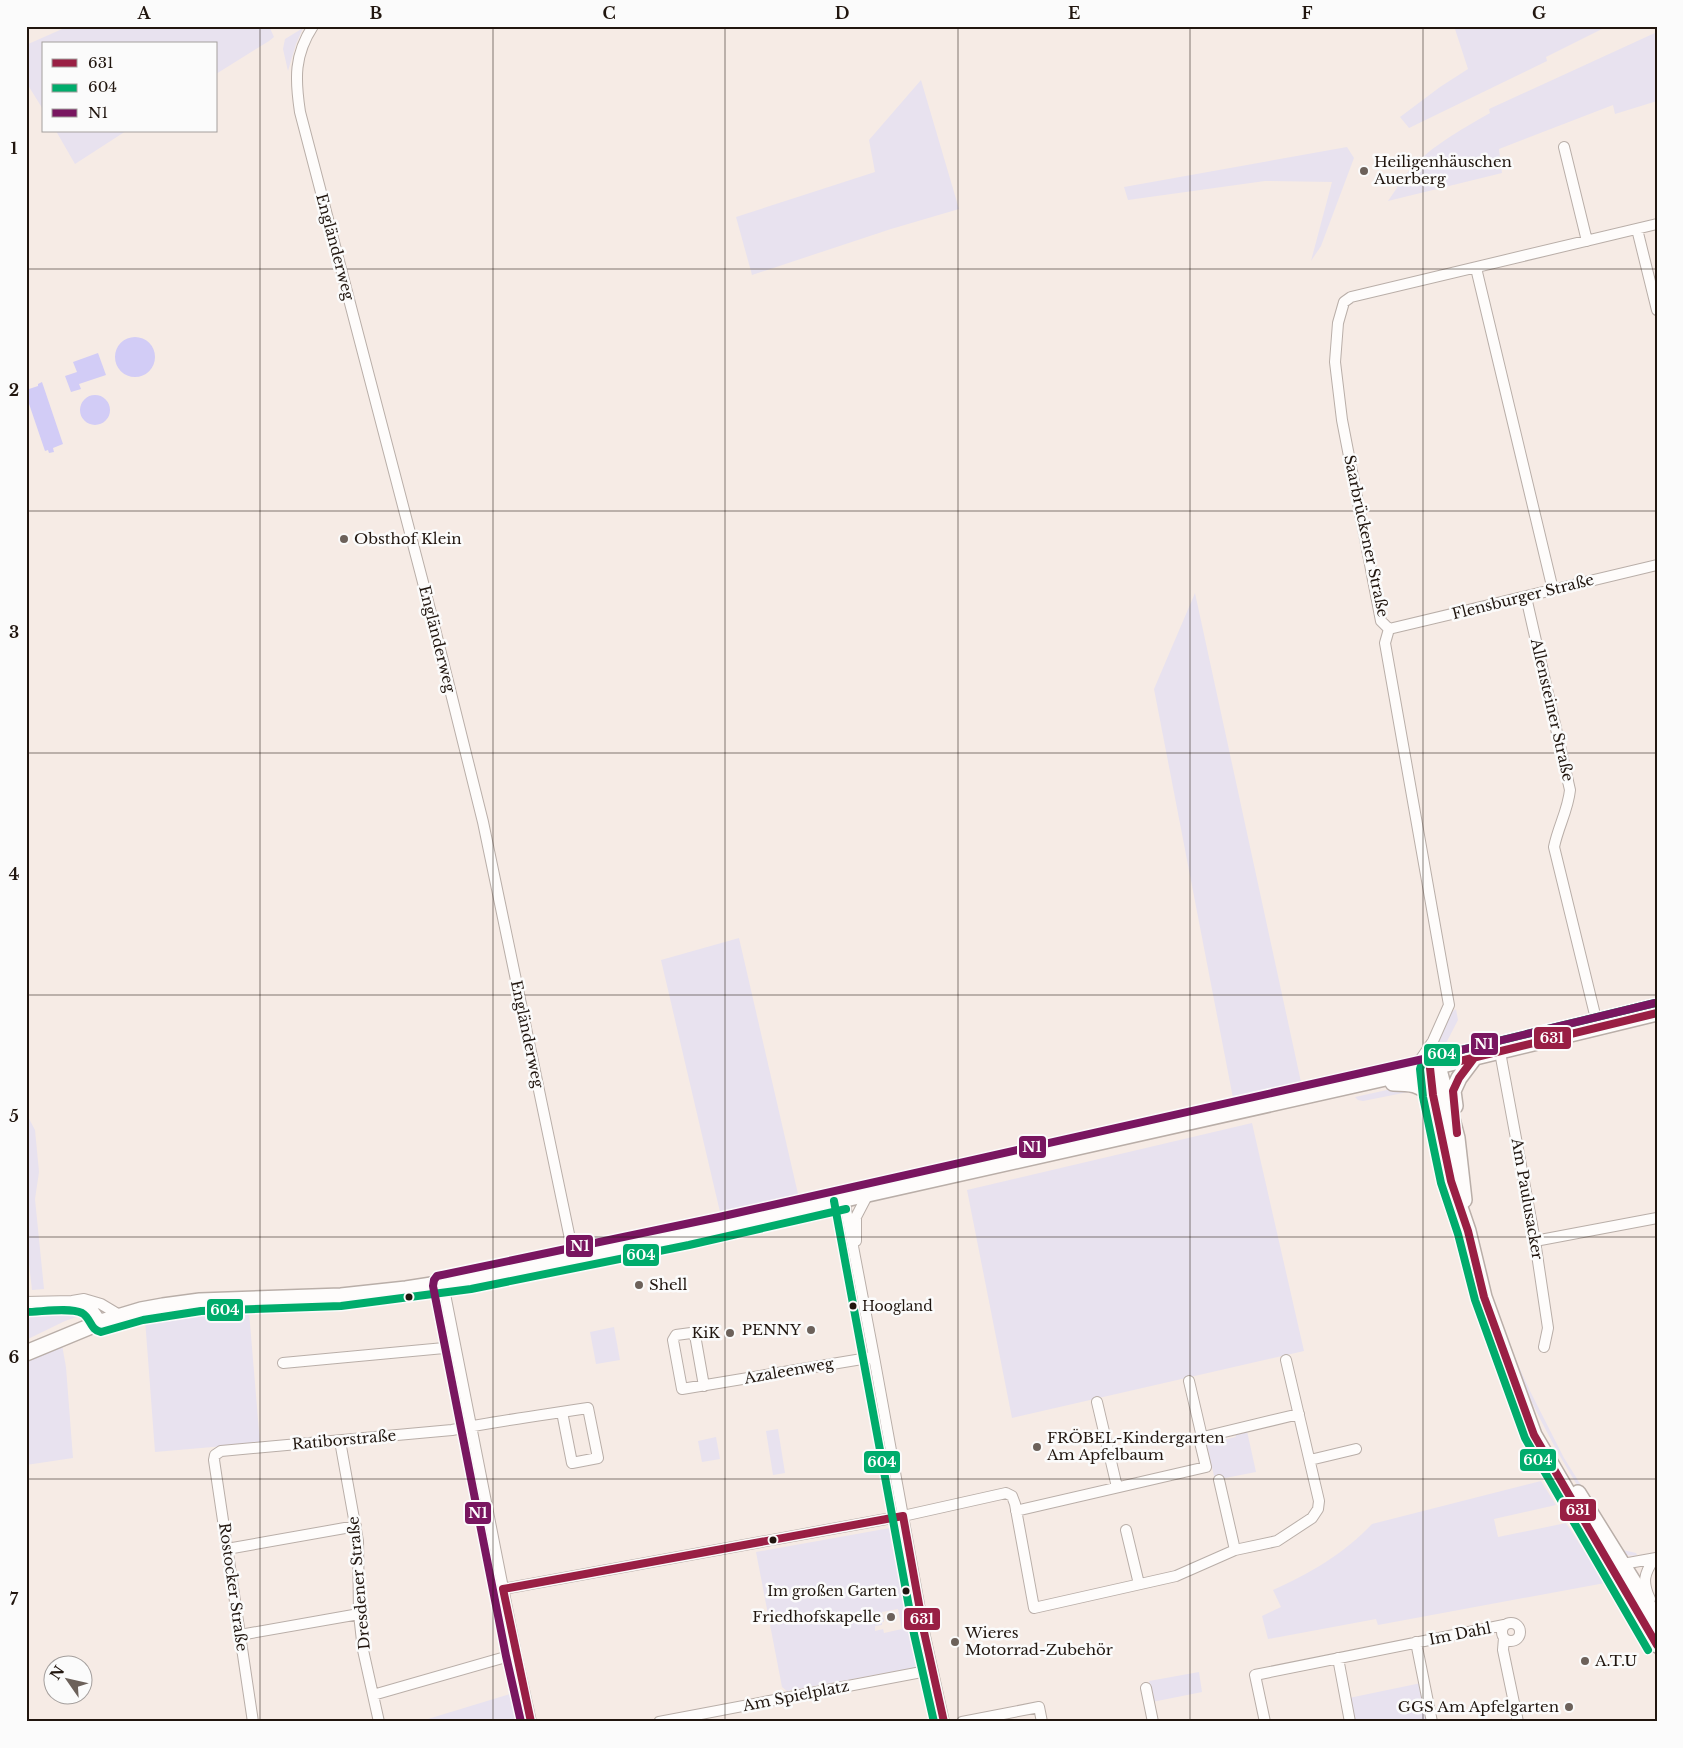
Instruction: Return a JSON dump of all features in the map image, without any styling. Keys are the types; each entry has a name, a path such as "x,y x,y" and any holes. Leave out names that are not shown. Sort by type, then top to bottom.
{"main road":[{"path":"26,1353 101,1322 163,1306 200,1301 341,1296 443,1284 574,1258 712,1229 1474,1058 1657,1013"},
{"path":"1468,1231 1453,1091 1474,1058"},
{"path":"1434,1067 1433,1095 1451,1181 1468,1231 1484,1297 1534,1435 1616,1564 1657,1620"},
{"path":"1434,1067 1457,1138"},
{"path":"1362,1083 1412,1083 1420,1085 1433,1095"},
{"path":"1616,1564 1657,1645"}],"street":[{"name":"Engländerweg","path":"313,26 302,44 297,64 296,86 300,112 431,613 483,822 574,1258"},
{"path":"1564,146 1587,242"},
{"name":"Saarbrückener Straße","path":"1412,1072 1433,1041 1449,1004 1385,643 1389,629 1381,621 1342,420 1335,362 1338,323 1344,302 1351,297 1657,224"},
{"path":"1637,229 1657,310"},
{"path":"1476,268 1553,590"},
{"name":"Flensburger Straße","path":"1389,629 1657,565"},
{"name":"Allensteiner Straße","path":"1526,597 1570,790 1569,804 1556,836 1554,847 1598,1027"},
{"path":"1433,1041 1434,1067"},
{"name":"Am Paulusacker","path":"1500,1052 1535,1242 1548,1328 1544,1347"},
{"path":"855,1257 856,1217 868,1194"},
{"path":"844,1199 932,1670 944,1722"},
{"path":"1535,1242 1657,1218"},
{"path":"443,1284 531,1722"},
{"path":"26,1302 92,1300 121,1316"},
{"path":"72,1301 87,1305 95,1312 101,1322"},
{"name":"Azaleenweg","path":"704,1386 695,1335 691,1333 676,1335 673,1340 682,1389 704,1386 874,1357"},
{"path":"283,1363 455,1347"},
{"path":"503,1589 903,1516 1006,1493 1012,1496 1016,1510 1034,1608 1176,1576 1235,1550 1277,1541 1316,1514 1319,1505 1286,1360"},
{"path":"1189,1381 1202,1437"},
{"path":"1097,1402 1117,1487"},
{"name":"Ratiborstraße","path":"217,1453 220,1451 452,1430 471,1426 562,1412 588,1408 598,1458 572,1463 562,1412"},
{"path":"1016,1510 1206,1467 1199,1438 1299,1414"},
{"name":"Dresdener Straße","path":"340,1441 356,1526 359,1614 363,1650 379,1722"},
{"path":"1310,1460 1356,1449"},
{"name":"Rostocker Straße","path":"217,1453 214,1460 253,1722"},
{"path":"1219,1480 1235,1550"},
{"path":"227,1549 356,1526"},
{"path":"1126,1530 1139,1584"},
{"path":"1616,1564 1656,1558"},
{"path":"1656,1558 1649,1567 1644,1583 1657,1615"},
{"path":"240,1635 359,1614"},
{"path":"1504,1638 1513,1641 1518,1637 1520,1632 1518,1626 1513,1622 1504,1625 1502,1632 1518,1722"},
{"name":"Im Dahl","path":"1265,1722 1255,1675 1504,1625"},
{"name":"Im Dahl","path":"1416,1642 1432,1722"},
{"path":"373,1696 516,1654"},
{"path":"1338,1658 1350,1722"},
{"name":"Am Spielplatz","path":"659,1722 932,1670"},
{"path":"1146,1688 1153,1722"},
{"path":"962,1722 1039,1707 1042,1722"}],"shaded area":[{"path":"69,26 269,26 274,37 218,73 218,42 42,42 42,108 26,82 26,45"},
{"path":"1454,26 1608,26 1546,57 1547,61 1409,128 1400,117 1468,69"},
{"path":"303,28 288,71 283,49 285,39"},
{"path":"1657,32 1657,101 1615,114 1613,105 1499,149 1502,173 1388,201 1403,178 1421,158 1443,141 1490,113 1489,109"},
{"path":"921,80 959,209 891,229 752,275 736,217 875,172 869,140"},
{"path":"57,132 124,132 75,164"},
{"path":"1347,147 1354,158 1321,246 1311,261 1332,182 1265,181 1128,200 1124,187"},
{"path":"135,337 149,343 155,357 149,371 135,377 121,371 115,357 121,343"},
{"path":"98,353 106,375 79,384 81,389 71,392 65,376 77,372 73,362"},
{"path":"42,382 63,444 53,448 54,452 49,453 48,450 45,451 26,395 26,390 38,386"},
{"path":"95,395 106,399 110,410 106,421 95,425 84,421 80,410 84,399"},
{"path":"1195,593 1301,1082 1233,1098 1154,689"},
{"path":"739,938 798,1194 720,1212 661,960"},
{"path":"1456,1009 1458,1020 1443,1049 1439,1051 1439,1041 1443,1028 1449,1016"},
{"path":"1396,1088 1413,1091 1363,1101 1355,1097"},
{"path":"26,1113 35,1130 39,1172 35,1199 44,1289 32,1290 26,1238"},
{"path":"1252,1123 1304,1351 1012,1418 967,1190"},
{"path":"1462,1238 1469,1268 1566,1504 1563,1505 1542,1464 1504,1381 1476,1301 1459,1239"},
{"path":"29,1306 78,1306 86,1312 85,1314 65,1321 26,1340 26,1309"},
{"path":"249,1312 260,1443 155,1452 145,1319 168,1315"},
{"path":"614,1327 620,1360 596,1364 590,1332"},
{"path":"62,1345 66,1367 73,1458 26,1465 26,1361"},
{"path":"1515,1358 1564,1458 1619,1546 1623,1550 1636,1553 1637,1555 1622,1553 1609,1538 1541,1421 1522,1381 1514,1360"},
{"path":"778,1429 785,1473 773,1475 766,1431"},
{"path":"1247,1431 1256,1472 1215,1480 1207,1446 1208,1442 1216,1438 1218,1441 1236,1437 1235,1433"},
{"path":"716,1437 720,1459 702,1462 698,1441"},
{"path":"1541,1481 1556,1505 1494,1519 1498,1537 1566,1523 1605,1583 1378,1625 1376,1619 1268,1639 1262,1616 1281,1607 1273,1590 1326,1562 1372,1524"},
{"path":"890,1528 893,1531 918,1667 787,1691 782,1687 756,1552","holes":["898,1609 902,1629 884,1633 883,1629 875,1631 875,1626 882,1625 882,1622 884,1622 882,1612"]},
{"path":"1199,1672 1202,1692 1152,1702 1149,1681"},
{"path":"1421,1683 1429,1722 1354,1722 1349,1698"},
{"path":"510,1694 518,1722 418,1722"}],"transit line":[{"name":"604","path":"1648,1650 1525,1438 1475,1300 1458,1234 1441,1183 1423,1097 1420,1069 1422,1063 1428,1058 1655,1003"},
{"name":"N1","path":"521,1722 506,1656 433,1286 437,1276 719,1217 1428,1058 1655,1003"},
{"name":"631","path":"1448,1064 1657,1013"},
{"name":"631","path":"1457,1133 1453,1091 1459,1078 1474,1058"},
{"name":"631","path":"1430,1068 1433,1095 1451,1181 1468,1231 1484,1297 1534,1435 1657,1645"},
{"name":"604","path":"834,1201 914,1634 934,1722"},
{"name":"604","path":"26,1312 76,1311 85,1315 95,1329 101,1332 143,1320 201,1311 341,1306 471,1289 689,1245 846,1209"},
{"name":"631","path":"903,1516 924,1632 944,1722"},
{"name":"631","path":"503,1589 903,1516"},
{"name":"631","path":"503,1589 531,1722"}],"place":[{"name":"Heiligenhäuschen Auerberg","path":"1364,171"},
{"name":"Obsthof Klein","path":"344,539"},
{"name":"Shell","path":"639,1285"},
{"name":"Hoogland","path":"853,1306"},
{"name":"PENNY","path":"811,1330"},
{"name":"KiK","path":"730,1333"},
{"name":"FRÖBEL-Kindergarten Am Apfelbaum","path":"1037,1447"},
{"name":"Im großen Garten","path":"906,1591"},
{"name":"Friedhofskapelle","path":"891,1617"},
{"name":"Wieres Motorrad-Zubehör","path":"955,1642"},
{"name":"A.T.U","path":"1585,1661"},
{"name":"GGS Am Apfelgarten","path":"1569,1707"}]}
